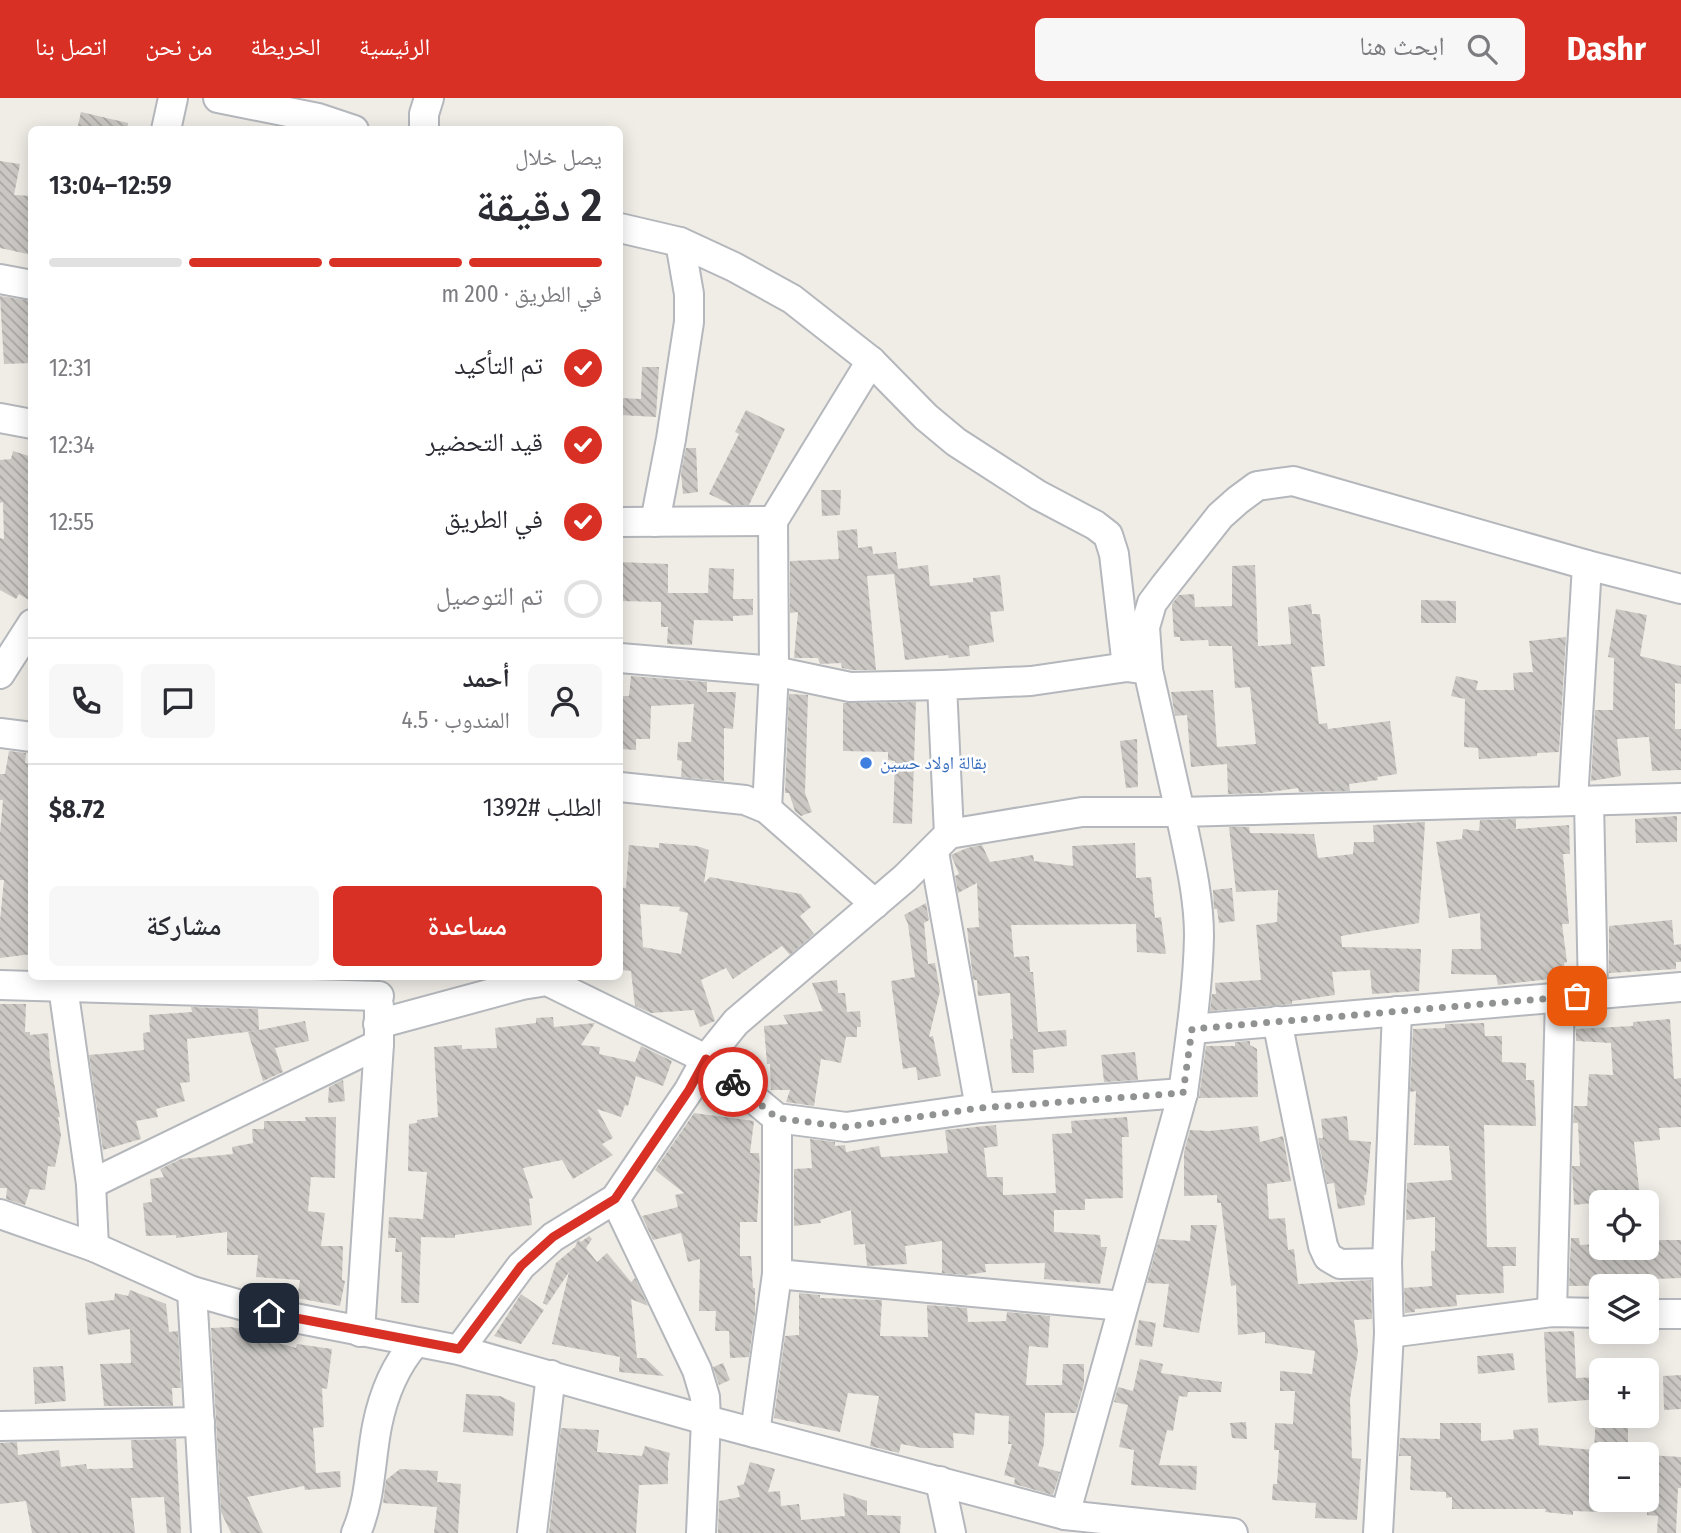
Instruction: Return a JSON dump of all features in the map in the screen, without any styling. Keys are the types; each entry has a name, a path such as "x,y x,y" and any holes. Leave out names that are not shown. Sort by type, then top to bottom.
{"street":[{"path":"167,126 173,98"},
{"path":"218,98 318,118 343,126"},
{"path":"424,126 424,114 429,98"},
{"path":"623,229 680,242 734,267 792,299 872,361 926,417 956,442 1027,489 1095,525 1108,535 1138,669 1180,812 1196,897 1199,934 1192,1029 1183,1093 1065,1515"},
{"path":"655,522 690,322 690,294 680,242"},
{"path":"0,279 28,284"},
{"path":"767,808 774,671 773,522 872,361"},
{"path":"0,418 28,423"},
{"path":"1138,669 1152,603 1220,516 1258,486 1293,481 1681,589"},
{"path":"623,522 773,522"},
{"path":"1587,565 1581,801 1593,994"},
{"path":"2,669 28,630"},
{"path":"623,658 774,671 850,687 1031,681 1138,669"},
{"path":"942,685 942,843 980,1108"},
{"path":"0,733 28,736"},
{"path":"623,787 745,800 767,808 875,904"},
{"path":"459,1349 521,1266 553,1237 615,1199 689,1090 706,1059 736,1022 942,843 1082,812 1180,812 1681,798"},
{"path":"91,1184 378,1034 509,988 543,980"},
{"path":"549,980 706,1059 777,1118 846,1127 980,1108 1183,1093"},
{"path":"0,985 63,987 154,982 380,986 360,1332"},
{"path":"63,987 91,1184 94,1247"},
{"path":"1192,1029 1681,987"},
{"path":"1552,1312 1560,997"},
{"path":"1378,1533 1389,1333 1387,1263 1397,1011"},
{"path":"1277,1021 1323,1246 1328,1257 1340,1264 1387,1263"},
{"path":"755,1433 777,1274 777,1118"},
{"path":"615,1199 697,1370 705,1397 701,1533"},
{"path":"0,1213 94,1247 192,1291 269,1313 415,1343 459,1349 706,1420 1065,1515 1233,1533"},
{"path":"777,1274 1123,1306"},
{"path":"192,1291 206,1533"},
{"path":"1389,1333 1552,1312 1589,1313"},
{"path":"1659,1314 1681,1314"},
{"path":"356,1533 368,1495 377,1424 390,1382 401,1359 415,1343"},
{"path":"532,1533 551,1375"},
{"path":"0,1426 200,1422"},
{"path":"940,1481 951,1533"}],"building":[{"path":"81,112 128,123 128,126 78,126"},
{"path":"0,161 20,164 14,195 28,196 28,254 0,248"},
{"path":"0,296 28,300 28,363 4,364"},
{"path":"642,367 659,367 656,417 623,415 623,398 641,399"},
{"path":"746,410 785,429 749,505 732,505 709,494 739,434 735,432"},
{"path":"686,448 696,448 698,492 683,494 681,473"},
{"path":"13,451 28,456 28,600 19,594 16,599 0,590 0,538 4,539 3,502 0,503 0,460 11,459"},
{"path":"821,490 841,490 840,515 822,516"},
{"path":"857,529 858,548 872,546 873,554 896,552 898,569 928,565 930,586 973,582 973,578 1000,575 1004,611 990,612 994,642 969,646 970,656 949,658 948,655 905,660 894,574 867,576 876,670 842,668 841,663 820,664 818,658 794,658 798,612 790,613 790,561 839,559 837,531"},
{"path":"623,562 668,564 668,593 708,593 709,568 734,569 733,599 753,599 753,615 733,616 733,621 694,620 692,645 667,644 668,627 661,627 661,602 623,601"},
{"path":"1255,565 1258,646 1291,644 1288,607 1311,604 1312,614 1320,614 1325,666 1311,667 1319,724 1327,723 1328,729 1390,721 1397,774 1349,784 1350,791 1299,792 1298,788 1228,794 1227,764 1191,767 1187,715 1175,716 1171,692 1213,690 1217,747 1256,744 1250,687 1235,688 1232,646 1209,646 1208,640 1180,641 1180,637 1174,637 1172,604 1179,595 1194,594 1195,607 1232,606 1232,566"},
{"path":"1421,600 1456,601 1456,623 1421,623"},
{"path":"1616,609 1647,615 1640,656 1681,666 1681,684 1675,683 1675,729 1681,729 1681,770 1652,771 1649,737 1617,739 1621,776 1591,781 1595,710 1613,710 1614,658 1608,657"},
{"path":"1566,637 1559,752 1479,759 1478,748 1464,747 1465,699 1451,696 1456,676 1478,681 1476,690 1514,690 1513,673 1533,672 1529,641"},
{"path":"631,676 707,682 707,692 736,692 733,729 724,728 724,781 681,777 682,761 677,760 678,742 691,742 694,704 651,706 650,739 636,739 636,750 623,749 623,696 629,696"},
{"path":"789,694 808,695 805,793 812,812 801,816 795,811 789,793 785,793"},
{"path":"916,702 912,824 893,823 895,761 888,760 888,752 843,751 843,703"},
{"path":"1137,739 1138,787 1126,788 1120,741"},
{"path":"9,751 26,753 28,954 0,958 4,880 0,880 3,800 0,800 0,774 5,774"},
{"path":"1677,816 1677,842 1636,843 1635,819"},
{"path":"1516,819 1516,829 1569,825 1570,854 1563,854 1569,924 1562,924 1567,962 1564,963 1566,977 1498,985 1496,975 1451,974 1452,949 1481,949 1480,913 1449,918 1436,842 1462,839 1463,829 1479,831 1480,820"},
{"path":"1425,822 1419,923 1341,936 1342,947 1421,949 1419,991 1372,994 1370,970 1332,972 1335,995 1292,1001 1292,1004 1210,1011 1212,994 1216,994 1215,983 1261,980 1256,925 1277,922 1278,890 1236,892 1229,827 1249,827 1250,833 1314,834 1318,858 1353,854 1354,842 1374,842 1373,825"},
{"path":"659,843 697,846 709,850 704,883 710,877 801,894 811,907 800,916 814,934 790,955 782,946 733,979 726,968 701,980 715,1021 700,1027 694,1010 651,1013 635,1006 631,971 623,970 623,888 626,888 629,845 659,848","holes":["640,904 680,907 679,911 688,913 681,954 643,947"]},
{"path":"1135,843 1136,878 1151,877 1155,918 1161,917 1166,954 1137,952 1136,924 1011,925 1014,957 1029,956 1038,1032 1066,1030 1067,1046 1033,1050 1034,1073 1012,1073 1010,993 978,996 967,928 979,927 977,883 958,893 955,876 959,874 951,855 982,845 990,862 1033,855 1034,861 1073,866 1072,846"},
{"path":"1232,888 1235,921 1219,923 1217,909 1214,909 1213,890"},
{"path":"926,903 929,920 924,923 928,964 935,963 940,991 929,1037 933,1036 941,1076 918,1080 916,1067 903,1069 891,981 915,977 908,924 904,915"},
{"path":"1672,920 1674,945 1681,944 1681,962 1676,962 1676,969 1609,973 1609,926"},
{"path":"837,980 838,993 845,993 847,1012 860,1011 861,1027 857,1027 857,1037 846,1037 841,1063 821,1059 814,1106 786,1102 790,1090 771,1090 764,1026 788,1024 783,1015 823,1011 812,983"},
{"path":"0,1004 26,1004 25,1032 30,1032 30,1035 48,1033 60,1117 61,1135 55,1167 48,1166 45,1190 30,1189 25,1205 6,1199 7,1188 0,1188"},
{"path":"191,1007 258,1009 259,1030 305,1021 309,1041 275,1048 283,1072 263,1081 248,1032 255,1031 187,1039 190,1082 180,1083 185,1101 156,1109 158,1117 136,1121 141,1139 103,1150 89,1055 144,1050 143,1033 150,1032 149,1015 192,1012"},
{"path":"553,1017 554,1027 595,1023 581,1045 600,1047 599,1054 635,1062 641,1046 672,1061 663,1086 636,1076 628,1106 625,1105 621,1117 597,1109 613,1138 602,1144 613,1155 573,1179 562,1160 523,1168 533,1198 529,1199 532,1225 455,1235 455,1238 421,1237 419,1303 401,1303 402,1252 395,1252 396,1238 388,1238 389,1217 423,1219 427,1172 408,1171 409,1124 438,1117 434,1047 462,1045 462,1049 497,1048 495,1028 536,1023 536,1018"},
{"path":"1670,1019 1674,1079 1681,1078 1681,1127 1659,1128 1660,1140 1634,1142 1639,1190 1589,1190 1589,1203 1574,1205 1572,1166 1580,1166 1578,1123 1573,1123 1574,1106 1587,1106 1589,1074 1613,1075 1611,1043 1576,1041 1576,1029 1633,1026 1633,1022"},
{"path":"1484,1023 1485,1036 1502,1036 1502,1062 1526,1063 1526,1080 1534,1080 1536,1126 1484,1125 1487,1247 1516,1247 1516,1266 1503,1266 1504,1293 1456,1295 1457,1306 1415,1309 1415,1312 1405,1313 1404,1288 1432,1286 1431,1251 1435,1251 1435,1217 1406,1220 1407,1183 1452,1180 1449,1146 1414,1145 1416,1091 1410,1092 1413,1029 1445,1028 1445,1024"},
{"path":"1250,1041 1250,1045 1257,1049 1258,1097 1199,1098 1206,1046 1235,1046 1235,1042"},
{"path":"1135,1052 1138,1080 1104,1082 1101,1055"},
{"path":"343,1080 345,1101 328,1103 329,1087"},
{"path":"694,1113 754,1121 750,1153 759,1153 757,1222 740,1222 740,1256 751,1256 755,1288 755,1313 749,1357 730,1358 729,1331 715,1331 716,1311 699,1311 700,1259 688,1262 681,1233 653,1240 642,1216 678,1207 675,1195 684,1193 655,1170"},
{"path":"1347,1116 1349,1140 1371,1142 1366,1195 1365,1205 1338,1209 1334,1183 1327,1184 1318,1138 1323,1138 1321,1119"},
{"path":"305,1117 336,1117 335,1178 311,1177 308,1211 325,1213 321,1246 343,1246 342,1280 345,1281 340,1306 297,1298 300,1280 256,1277 258,1255 227,1255 227,1232 176,1238 176,1235 146,1236 143,1203 152,1202 150,1179 164,1177 160,1169 181,1159 233,1154 232,1147 253,1143 252,1129 264,1129 264,1121 306,1121"},
{"path":"1127,1117 1129,1137 1122,1137 1123,1198 1085,1199 1085,1210 1054,1210 1054,1232 1100,1235 1101,1247 1107,1247 1100,1284 1044,1279 1045,1263 985,1264 986,1272 966,1275 942,1273 942,1241 905,1246 907,1264 867,1266 865,1244 854,1245 851,1210 820,1220 821,1223 794,1226 794,1169 812,1168 810,1139 835,1142 835,1146 845,1145 846,1152 879,1146 881,1157 948,1153 945,1130 996,1125 998,1146 984,1148 987,1177 1003,1177 1003,1195 1056,1193 1052,1134 1072,1133 1071,1121"},
{"path":"1258,1126 1260,1142 1283,1136 1291,1181 1267,1184 1269,1219 1285,1218 1288,1250 1294,1249 1298,1284 1371,1280 1372,1319 1354,1320 1358,1352 1350,1399 1352,1458 1361,1459 1357,1520 1315,1518 1316,1503 1272,1500 1273,1484 1277,1484 1279,1450 1274,1450 1275,1423 1293,1424 1295,1391 1280,1391 1280,1371 1312,1374 1315,1351 1265,1343 1265,1332 1238,1335 1236,1285 1231,1286 1221,1203 1217,1203 1217,1195 1184,1196 1184,1152 1190,1130 1209,1131"},
{"path":"1191,1225 1217,1225 1199,1333 1163,1327 1169,1284 1147,1283 1159,1239 1190,1241"},
{"path":"589,1236 592,1239 586,1248 597,1262 607,1253 631,1282 635,1278 648,1306 631,1299 637,1358 645,1358 664,1376 619,1372 620,1357 552,1344 569,1272 547,1305 543,1303 556,1263 575,1247 579,1240 581,1242"},
{"path":"1571,1238 1579,1238 1580,1245 1589,1245 1589,1260 1659,1260 1659,1240 1681,1240 1681,1278 1659,1279 1659,1274 1589,1274 1589,1286 1569,1286"},
{"path":"130,1290 166,1304 169,1332 178,1331 181,1388 172,1388 173,1406 104,1406 100,1364 131,1363 130,1329 88,1335 85,1303 114,1300 115,1293 128,1296"},
{"path":"799,1293 820,1295 820,1298 882,1300 880,1336 928,1337 927,1305 967,1308 968,1322 1006,1321 1007,1312 1050,1316 1048,1348 1029,1346 1026,1385 1062,1385 1063,1364 1084,1364 1084,1384 1076,1413 1045,1413 1044,1444 1038,1466 1060,1472 1053,1495 1014,1484 1015,1478 1004,1475 1012,1444 1008,1444 1009,1416 975,1413 974,1435 953,1433 954,1448 922,1448 901,1444 899,1453 870,1446 879,1396 848,1393 840,1432 774,1418 785,1336 799,1335"},
{"path":"521,1294 544,1310 521,1344 494,1336"},
{"path":"1139,1320 1156,1323 1152,1347 1135,1345"},
{"path":"231,1327 253,1331 253,1336 296,1348 297,1344 332,1349 327,1389 322,1388 324,1427 313,1428 316,1473 340,1471 341,1487 305,1490 304,1486 247,1497 263,1533 231,1533 221,1512 211,1328"},
{"path":"1574,1331 1576,1378 1589,1377 1589,1400 1548,1403 1544,1332"},
{"path":"1513,1353 1515,1370 1478,1374 1477,1356"},
{"path":"1140,1359 1163,1364 1161,1373 1222,1382 1221,1392 1188,1392 1187,1397 1179,1396 1173,1431 1167,1430 1159,1465 1197,1466 1196,1490 1131,1485 1134,1450 1119,1447 1128,1405 1114,1402 1118,1387 1133,1391"},
{"path":"723,1363 730,1380 719,1385 713,1367"},
{"path":"63,1366 66,1401 35,1404 33,1367"},
{"path":"1681,1375 1681,1409 1664,1410 1663,1376"},
{"path":"466,1394 500,1396 515,1403 513,1436 463,1432"},
{"path":"1246,1422 1247,1439 1232,1438 1230,1423"},
{"path":"1440,1423 1481,1423 1481,1441 1514,1439 1513,1430 1538,1428 1539,1445 1589,1450 1589,1512 1573,1511 1573,1515 1545,1512 1546,1509 1452,1509 1452,1497 1446,1498 1446,1492 1410,1490 1411,1456 1399,1456 1400,1438 1440,1439"},
{"path":"561,1428 599,1430 597,1452 642,1456 645,1446 670,1453 668,1484 639,1485 636,1533 549,1533"},
{"path":"1595,1428 1628,1428 1628,1442 1594,1442"},
{"path":"176,1439 181,1533 167,1533 164,1497 131,1498 135,1533 32,1533 26,1501 0,1504 0,1443 17,1442 18,1455 59,1450 61,1467 86,1464 87,1469 133,1468 131,1440"},
{"path":"1659,1456 1681,1457 1676,1533 1657,1533 1658,1516 1647,1515 1647,1512 1659,1512"},
{"path":"750,1462 775,1469 768,1492 780,1491 781,1506 799,1504 801,1520 845,1516 843,1493 867,1501 867,1515 901,1516 900,1533 718,1533 719,1501 740,1497 737,1486 744,1484"},
{"path":"400,1469 438,1471 437,1482 461,1484 458,1533 434,1533 437,1507 383,1503 386,1480"}],"way so far":[{"path":"733,1082 777,1118 846,1127 980,1108 1183,1093 1192,1029 1577,996"}],"place":[{"name":"بقالة اولاد حسين","path":"866,763"}],"route":[{"path":"269,1313 415,1343 459,1349 521,1266 553,1237 615,1199 689,1090 706,1059 733,1082"}]}
